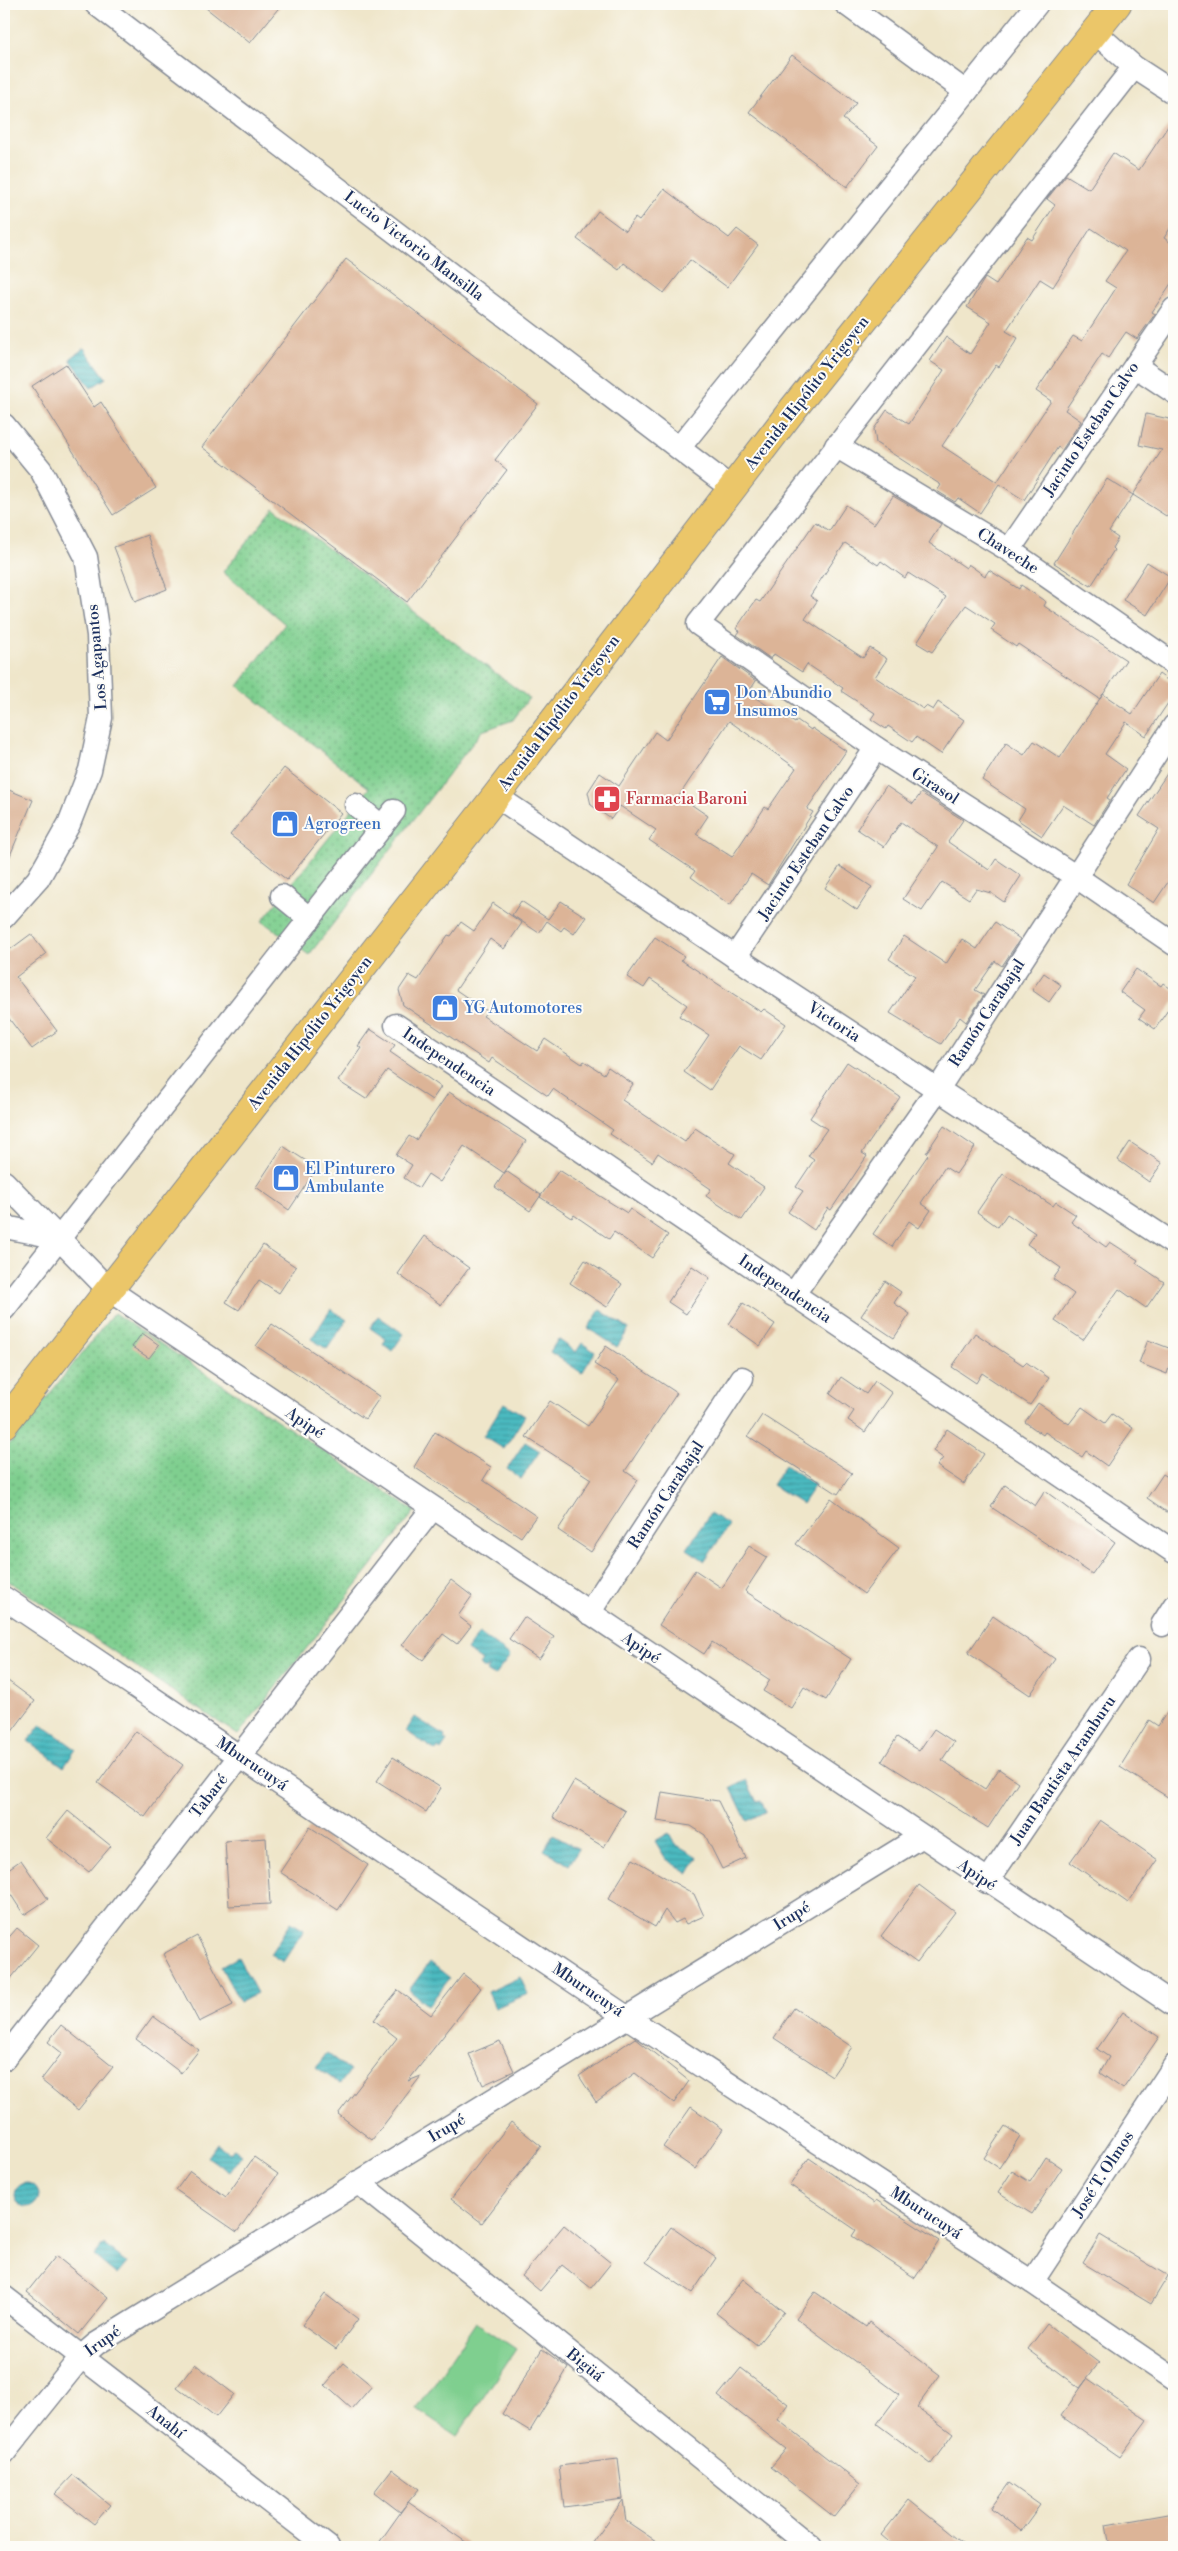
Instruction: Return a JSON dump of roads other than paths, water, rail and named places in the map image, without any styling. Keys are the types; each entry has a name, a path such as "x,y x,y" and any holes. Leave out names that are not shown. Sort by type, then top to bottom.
{"main road":[{"name":"Avenida Hipólito Yrigoyen","path":"4,1424 496,796 731,488 1117,4"}],"street":[{"name":"Lucio Victorio Mansilla","path":"96,4 731,488"},
{"path":"846,4 966,92"},
{"path":"679,448 1037,4"},
{"path":"1095,32 1134,67 1174,93"},
{"path":"836,446 1134,67"},
{"name":"Jacinto Esteban Calvo","path":"1009,550 1174,309"},
{"path":"1134,366 1174,392"},
{"name":"Los Agapantos","path":"4,425 41,470 86,558 98,635 101,718 90,770 69,824 38,879 4,917"},
{"name":"Chaveche","path":"836,446 1009,550 1174,664"},
{"name":"Girasol","path":"836,446 698,624 876,748 1076,876 1174,944"},
{"name":"Ramón Carabajal","path":"793,1295 938,1089 1174,726"},
{"name":"Jacinto Esteban Calvo","path":"735,957 876,748"},
{"name":"Victoria","path":"496,796 735,957 1174,1244"},
{"path":"4,1309 388,819 356,805"},
{"path":"282,896 310,919"},
{"name":"Independencia","path":"396,1025 1174,1552"},
{"name":"Apipé","path":"4,1182 109,1290 432,1509 1174,2006"},
{"path":"6,1228 60,1238"},
{"name":"Ramón Carabajal","path":"589,1613 742,1378"},
{"name":"Tabaré","path":"4,2058 432,1509"},
{"name":"Mburucuyá","path":"4,1598 628,2018 1032,2282 1174,2379"},
{"path":"1162,1624 1174,1606"},
{"name":"Juan Bautista Aramburu","path":"987,1882 1139,1659"},
{"name":"Irupé","path":"4,2453 81,2357 96,2344 920,1837"},
{"name":"José T. Olmos","path":"1032,2282 1174,2066"},
{"name":"Bigüá","path":"358,2182 811,2547"},
{"name":"Anahí","path":"4,2297 328,2547"}],"water":[{"path":"84,348 106,378 91,388 70,359"},
{"path":"331,1309 347,1320 327,1349 311,1339"},
{"path":"600,1310 629,1329 617,1347 588,1328"},
{"path":"378,1316 404,1334 392,1351 383,1344 386,1339 370,1328"},
{"path":"558,1339 576,1352 582,1343 595,1352 582,1373 550,1352"},
{"path":"504,1403 525,1416 504,1449 483,1436"},
{"path":"525,1442 540,1451 521,1479 507,1469"},
{"path":"785,1465 815,1485 802,1504 772,1485"},
{"path":"710,1513 729,1525 705,1561 687,1549"},
{"path":"479,1633 510,1656 494,1676 487,1671 490,1667 485,1669 479,1665 482,1661 467,1650"},
{"path":"415,1717 445,1736 444,1739 447,1741 441,1750 438,1748 436,1751 406,1731"},
{"path":"41,1724 76,1749 64,1767 28,1741"},
{"path":"746,1780 757,1802 761,1801 766,1811 747,1821 731,1788"},
{"path":"669,1833 675,1844 698,1857 689,1873 666,1859 655,1841"},
{"path":"553,1835 579,1849 569,1865 544,1850"},
{"path":"291,1922 304,1930 283,1962 270,1954"},
{"path":"238,1957 257,1993 240,2002 221,1967"},
{"path":"430,1962 450,1978 428,2006 409,1990"},
{"path":"520,1977 528,1994 495,2008 488,1992"},
{"path":"327,2053 350,2071 340,2084 316,2067"},
{"path":"217,2144 230,2153 234,2148 242,2154 229,2172 208,2157"},
{"path":"27,2183 36,2186 39,2195 36,2204 27,2207 18,2204 15,2195 18,2186"},
{"path":"104,2244 127,2263 117,2275 94,2256"}],"place":[{"name":"Don Abundio Insumos","path":"717,702"},
{"name":"Farmacia Baroni","path":"607,799"},
{"name":"Agrogreen","path":"285,824"},
{"name":"YG Automotores","path":"445,1008"},
{"name":"El Pinturero Ambulante","path":"286,1178"}]}
